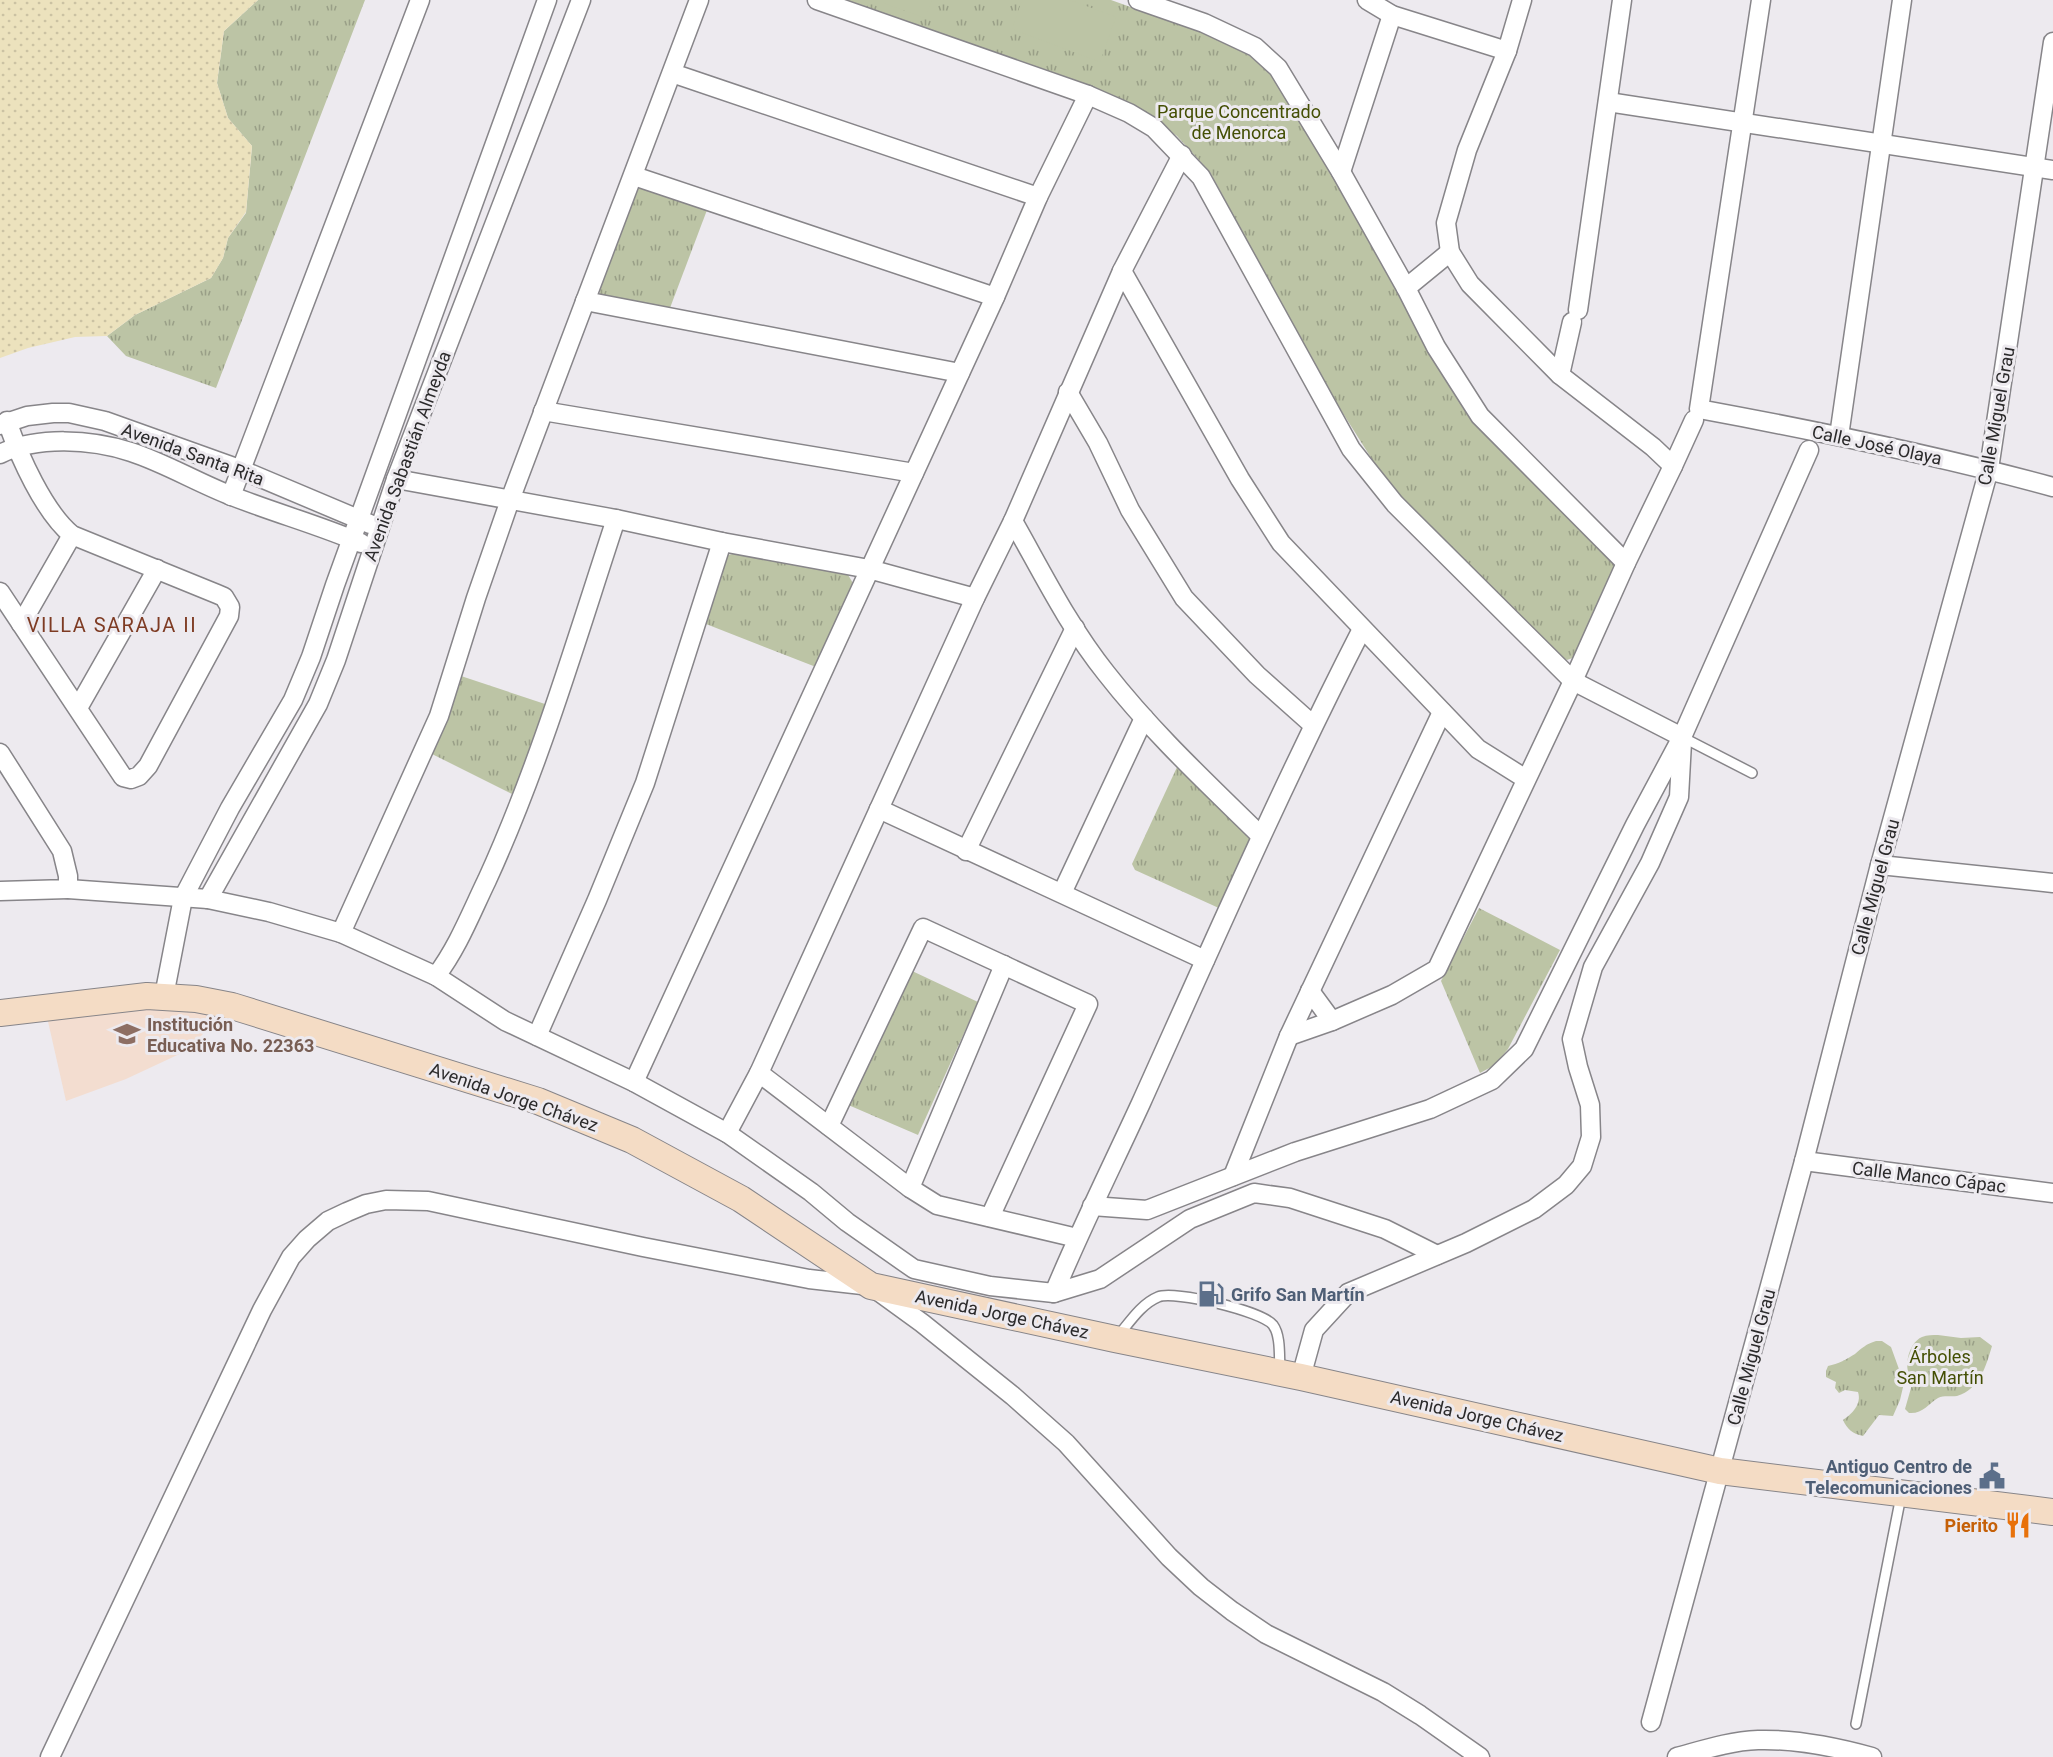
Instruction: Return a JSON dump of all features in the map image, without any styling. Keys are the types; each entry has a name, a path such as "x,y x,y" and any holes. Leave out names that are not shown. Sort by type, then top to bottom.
{"main road":[{"name":"Avenida Jorge Chávez","path":"0,1013 164,996 232,1006 538,1101 632,1140 741,1199 871,1286 1290,1375 1720,1471 2052,1508"}],"street":[{"path":"231,496 420,0"},
{"name":"Avenida Sabastián Almeyda","path":"164,996 183,898 230,808 293,700 311,657 547,0"},
{"name":"Avenida Sabastián Almeyda","path":"208,899 318,704 336,660 396,479 581,0"},
{"path":"341,933 439,716 510,500 699,0"},
{"path":"819,0 1088,95 1129,113 1154,128 1202,177 1351,448 1395,504 1573,681 1682,737"},
{"path":"1137,0 1204,23 1255,46 1278,68 1341,172 1436,347 1480,416 1626,563"},
{"path":"1367,0 1392,15 1507,51"},
{"path":"1522,0 1507,51 1467,150 1446,223 1450,252 1470,284 1560,375 1653,447 1673,466"},
{"path":"1560,375 1575,316 1622,0"},
{"path":"1289,1036 1332,1021 1392,995 1437,969 1673,466 1696,414 1761,0"},
{"path":"1839,436 1902,0"},
{"path":"1341,172 1392,15"},
{"name":"Calle Miguel Grau","path":"1651,1722 1804,1161 1880,865 1989,469 2044,168 2053,42"},
{"path":"672,73 1038,197"},
{"path":"634,1082 995,297 1038,197 1088,95"},
{"path":"1608,102 2044,168"},
{"path":"727,1133 759,1073 1012,521 1122,271 1182,155"},
{"path":"634,176 995,297"},
{"path":"1406,288 1450,252"},
{"path":"1122,271 1240,479 1281,543 1479,749 1526,779"},
{"path":"585,301 960,373"},
{"path":"1068,392 1098,443 1130,510 1184,598 1257,675 1313,725"},
{"path":"543,411 914,473"},
{"name":"Avenida Santa Rita","path":"4,423 27,416 69,413 105,421 242,470 380,528"},
{"name":"Calle José Olaya","path":"1696,414 1839,436 1989,469 2053,486"},
{"path":"0,592 123,777 131,780 139,776 148,766 224,626 230,607 224,597 218,594 72,535 54,517 8,450 4,423"},
{"name":"Avenida Santa Rita","path":"8,450 54,441 93,444 130,451 231,496 373,548"},
{"path":"1092,1206 1147,1210 1295,1152 1430,1108 1492,1080 1524,1049 1629,836 1682,737 1809,450"},
{"path":"396,479 616,519 722,542 869,569 975,598"},
{"path":"436,976 451,956 508,833 555,706 616,519"},
{"path":"1012,521 1075,628 1105,671 1144,718 1260,836"},
{"path":"21,624 72,535"},
{"path":"537,1036 645,783 722,542"},
{"path":"78,708 157,569"},
{"path":"966,851 1075,628"},
{"path":"1054,1293 1260,836 1362,628"},
{"path":"1233,1176 1289,1036 1442,712"},
{"path":"1062,893 1144,718"},
{"path":"1290,1375 1314,1330 1348,1293 1437,1255 1534,1209 1566,1185 1582,1166 1591,1137 1590,1105 1572,1039 1593,967 1650,863 1679,797 1682,737"},
{"path":"0,753 62,851 68,876 68,889"},
{"path":"879,809 1204,960"},
{"path":"1880,865 2053,883"},
{"path":"0,891 68,889 208,899 269,912 341,933 436,976 505,1021 634,1082 727,1133 914,1269 990,1286 1054,1293 1100,1279 1190,1219 1254,1193 1290,1198 1385,1228 1437,1255"},
{"path":"829,1126 922,928 1088,1004 990,1217"},
{"path":"910,1188 1004,965"},
{"path":"1310,991 1332,1021"},
{"path":"759,1073 910,1188 937,1205 1077,1238"},
{"name":"Calle Manco Cápac","path":"1804,1161 2053,1192"},
{"path":"50,1757 276,1282 291,1257 306,1239 328,1221 366,1203 386,1200 428,1201 643,1247 798,1277 871,1286 922,1323 1013,1396 1066,1443 1169,1557 1232,1611 1266,1634 1383,1692 1479,1757"},
{"path":"1677,1757 1721,1745 1757,1740 1813,1745 1872,1757"}],"lane":[{"path":"1682,737 1752,773"},
{"path":"1115,1339 1143,1307 1159,1297 1178,1295 1256,1314 1271,1323 1277,1332 1290,1375"},
{"path":"1856,1724 1902,1493"}],"shaded area":[{"name":"Institución Educativa No. 22363","path":"159,1002 222,1015 186,1051 126,1079 66,1101 47,1017"}],"green space":[{"path":"258,0 365,0 216,388 126,356 107,336 135,315 211,278 223,258 228,238 246,213 252,146 228,118 217,83 224,31"},
{"name":"Parque Concentrado de Menorca","path":"839,0 1111,0 1217,38 1250,56 1282,85 1462,404 1616,563 1616,571 1575,657 1567,660 1556,655 1385,480 1322,380 1210,172 1177,136 1140,109"},
{"path":"884,0 932,0 925,18 883,3"},
{"path":"1022,0 1070,0 1116,17 1100,62 1012,29"},
{"path":"643,188 707,210 670,308 600,294 598,281 634,190"},
{"path":"737,553 847,573 854,585 816,667 706,624 728,555"},
{"path":"461,676 548,705 516,796 432,754"},
{"path":"1178,765 1249,835 1252,847 1221,909 1135,870 1132,864"},
{"path":"1479,908 1560,950 1508,1049 1495,1065 1480,1073 1441,981"},
{"path":"910,970 978,1002 918,1135 846,1104"},
{"name":"Árboles San Martín","path":"1938,1335 1961,1338 1980,1337 1992,1346 1981,1376 1965,1393 1940,1397 1922,1410 1909,1413 1905,1409 1913,1381 1907,1364 1910,1351 1917,1340 1922,1337"},
{"path":"1876,1341 1882,1341 1891,1347 1904,1383 1893,1416 1879,1415 1863,1436 1851,1431 1843,1420 1853,1412 1857,1405 1858,1392 1845,1390 1839,1393 1835,1388 1836,1382 1826,1377 1826,1371 1828,1366 1846,1359"}],"sand":[{"path":"0,0 258,0 224,31 217,83 228,118 252,146 246,212 228,238 223,258 211,278 135,315 107,336 75,337 28,348 0,358"}],"place":[{"name":"Institución Educativa No. 22363","path":"127,1034"},
{"name":"Grifo San Martín","path":"1211,1294"},
{"name":"Antiguo Centro de Telecomunicaciones","path":"1992,1476"},
{"name":"Pierito","path":"2018,1525"}],"district":[{"name":"VILLA SARAJA II","path":"112,625"}]}
